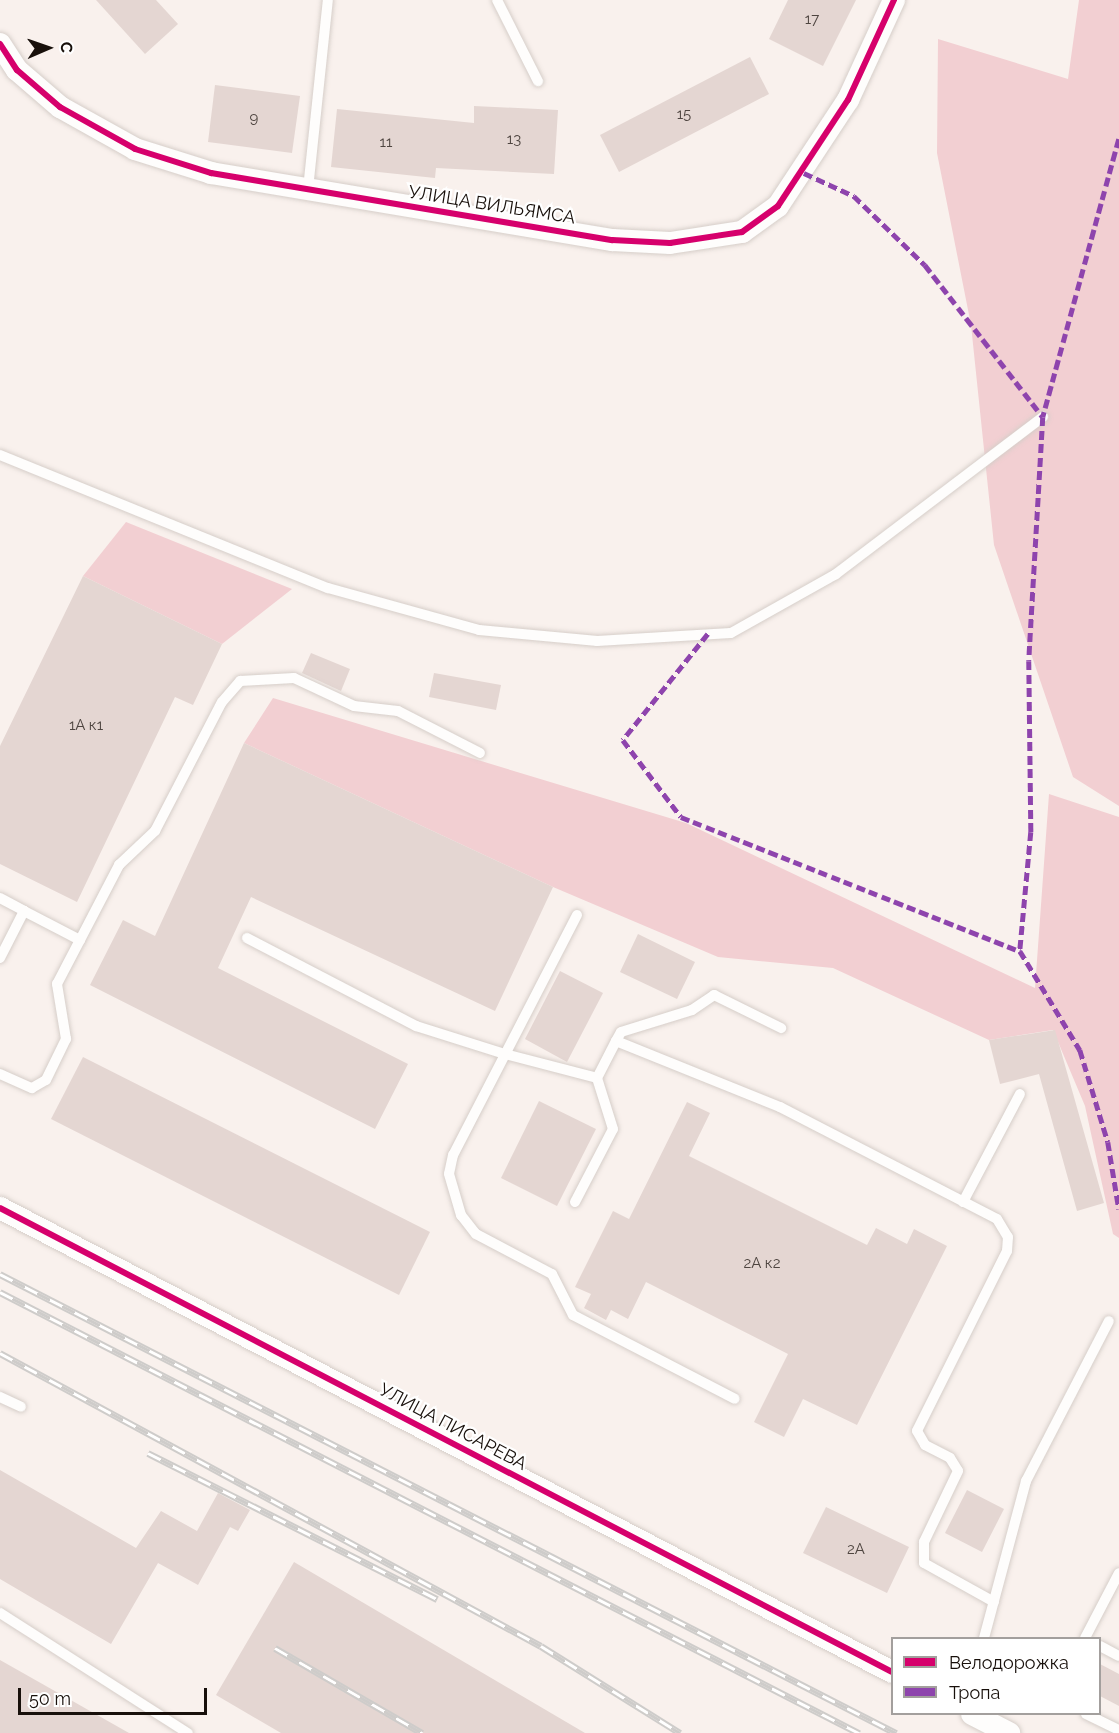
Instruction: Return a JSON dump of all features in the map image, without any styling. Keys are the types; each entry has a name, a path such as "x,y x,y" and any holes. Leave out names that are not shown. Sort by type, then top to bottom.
{"street":[{"name":"УЛИЦА ВИЛЬЯМСА","path":"0,44 17,70 60,107 135,148 211,173 612,240 670,243 742,231 778,206 804,173 848,100 894,0"},
{"name":"УЛИЦА ПИСАРЕВА","path":"0,1208 891,1671"},
{"path":"976,1715 1009,1733"}],"lane":[{"path":"308,189 328,0"},
{"path":"498,0 538,81"},
{"path":"0,455 328,588 479,630 597,641 731,633 836,574 1043,417"},
{"path":"0,1074 32,1088 46,1080 66,1039 57,984 119,865 155,831 222,702 240,681 294,678 354,706 398,711 480,753"},
{"path":"0,898 80,940"},
{"path":"0,958 24,911"},
{"path":"577,915 450,1163 467,1226 552,1274 573,1315 735,1399"},
{"path":"247,938 416,1026 505,1054 597,1078"},
{"path":"575,1202 613,1129 597,1078 621,1032 692,1010 714,994 781,1028"},
{"path":"616,1041 780,1107 997,1219 1008,1244 918,1421 919,1439 950,1458 958,1471 922,1555 930,1569 994,1602"},
{"path":"963,1202 1020,1094"},
{"path":"984,1637 1026,1481 1109,1321"},
{"path":"0,1398 21,1407"},
{"path":"1086,1637 1119,1573"},
{"path":"0,1612 181,1731"},
{"path":"1101,1647 1119,1656"},
{"path":"1090,1715 1119,1730"}],"shaded area":[{"path":"1079,0 1119,0 1119,806 1073,777 994,545 971,325 937,153 938,39 1068,79"},
{"path":"126,522 292,589 222,644 83,576"},
{"path":"273,698 686,823 1035,988 1049,794 1119,817 1119,1238 1113,1234 1085,1106 1053,1030 989,1040 833,968 718,957 553,887 244,743"}],"building":[{"path":"96,0 156,0 178,24 145,54"},
{"path":"788,0 856,0 823,66 769,39"},
{"path":"750,57 769,94 619,172 600,135"},
{"path":"215,85 300,96 292,153 208,142"},
{"path":"474,106 558,110 554,174 436,168 435,178 331,167 337,109 474,123"},
{"path":"83,576 222,644 193,705 175,697 77,902 0,864 0,746"},
{"path":"311,653 350,669 341,691 302,673"},
{"path":"434,673 501,685 496,710 429,697"},
{"path":"244,743 553,887 495,1011 251,897 218,968 408,1064 375,1129 90,985 123,920 155,936"},
{"path":"638,934 695,962 677,999 620,972"},
{"path":"560,971 603,993 567,1062 525,1039"},
{"path":"1055,1030 1104,1203 1077,1211 1039,1074 1000,1084 989,1040"},
{"path":"83,1057 430,1232 399,1295 51,1119"},
{"path":"539,1101 596,1129 557,1206 501,1178"},
{"path":"687,1102 710,1113 689,1156 867,1245 876,1228 907,1244 914,1229 947,1246 857,1425 803,1399 784,1437 754,1422 788,1354 646,1282 628,1319 611,1310 606,1320 584,1308 591,1294 575,1287 613,1211 629,1219"},
{"path":"0,1470 136,1548 161,1511 197,1531 218,1493 250,1510 238,1531 230,1527 198,1585 158,1563 111,1644 0,1579"},
{"path":"967,1490 1004,1509 982,1552 945,1533"},
{"path":"826,1507 909,1547 887,1593 803,1553"},
{"path":"294,1562 585,1733 281,1733 216,1695"},
{"path":"0,1660 129,1733 0,1733"},
{"path":"1101,1665 1119,1674 1119,1706 1101,1697"}],"railway":[{"path":"0,1274 896,1733"},
{"path":"0,1292 859,1733"},
{"path":"0,1353 541,1646 680,1733"},
{"path":"148,1453 437,1599"},
{"path":"275,1648 422,1733"}],"marked path":[{"path":"1119,139 1043,417 1029,661 1031,832 1020,951 1080,1050 1108,1142 1119,1209"},
{"path":"804,173 854,196 925,265 1043,417"},
{"path":"708,634 623,740 681,817 1020,951"}],"cycle path":[{"path":"0,44 17,70 60,107 135,149 211,173 612,240 670,243 742,232 778,206 848,100 894,0"},
{"path":"0,1208 891,1671"}]}
